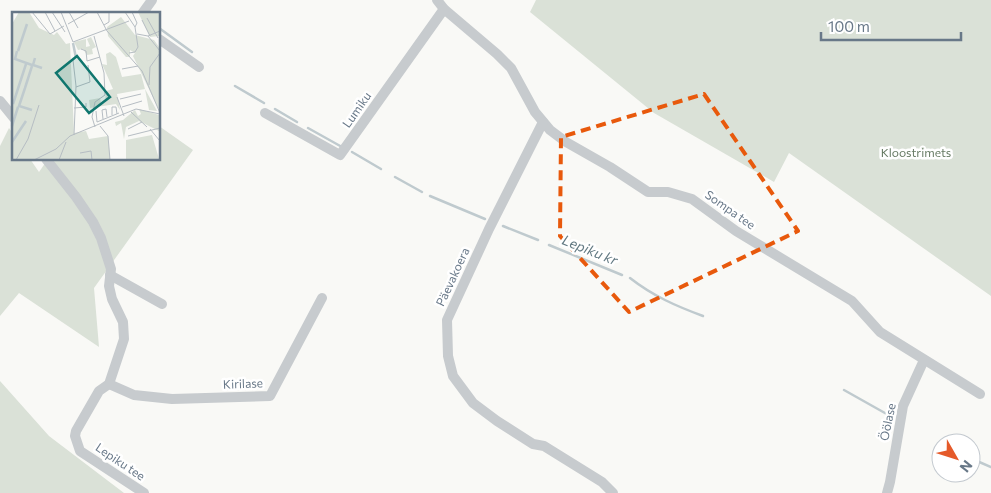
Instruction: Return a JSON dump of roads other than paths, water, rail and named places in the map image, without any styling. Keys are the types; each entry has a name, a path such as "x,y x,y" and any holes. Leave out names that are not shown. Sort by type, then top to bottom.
{"street":[{"path":"143,12 152,0"},
{"name":"Sompa tee","path":"437,0 444,9 511,68 543,122 566,142 610,167 648,192 668,192 692,199 736,231 852,301 880,332 980,394"},
{"name":"Lumiku","path":"264,112 340,155 444,9"},
{"path":"160,41 199,67"},
{"path":"0,101 12,116"},
{"name":"Päevakoera","path":"543,122 489,228 447,320 448,356 453,376 473,403 533,444 544,446 602,482 613,493"},
{"name":"Lepiku tee","path":"47,160 76,197 101,238 111,269 109,286 112,299 123,322 124,339 109,384 99,391 75,436 80,450 144,493"},
{"path":"110,275 162,304"},
{"name":"Kirilase","path":"109,384 134,395 172,398 270,396 322,298"},
{"name":"Öölase","path":"887,493 903,406 924,360"}],"waterway":[{"name":"Lepiku kr","path":"160,29 192,52"},
{"name":"Lepiku kr","path":"235,86 264,103"},
{"name":"Lepiku kr","path":"275,109 297,122"},
{"name":"Lepiku kr","path":"308,128 342,147"},
{"name":"Lepiku kr","path":"352,152 381,169"},
{"name":"Lepiku kr","path":"395,177 422,192"},
{"name":"Lepiku kr","path":"430,196 485,219"},
{"name":"Lepiku kr","path":"503,226 538,240"},
{"name":"Lepiku kr","path":"549,245 622,275"},
{"name":"Lepiku kr","path":"630,278 665,300 703,316"},
{"name":"Lepiku kr","path":"844,390 892,417"},
{"name":"Lepiku kr","path":"981,463 991,467"}],"park label":[{"name":"Kloostrimets","path":"916,153"}]}
